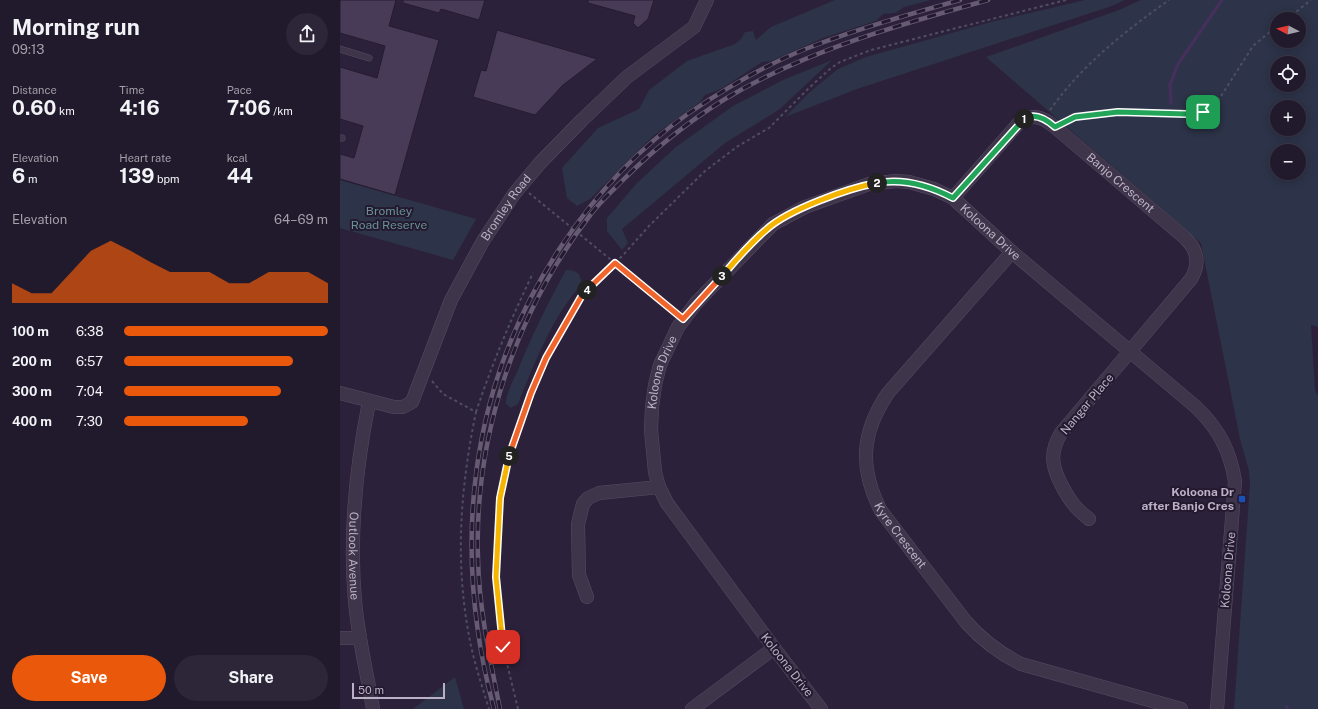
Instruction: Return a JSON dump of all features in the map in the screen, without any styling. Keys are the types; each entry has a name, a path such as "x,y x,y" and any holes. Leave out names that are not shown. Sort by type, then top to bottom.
{"street":[{"name":"Bromley Road","path":"340,393 369,402 399,408 409,404 414,398 442,322 472,260 494,223 540,163 582,120 627,77 694,27 707,0"},
{"path":"953,198 1023,120 1031,116 1044,119"},
{"name":"Banjo Crescent","path":"1044,119 1185,238 1195,249 1196,267 1191,279 1130,352"},
{"name":"Koloona Drive","path":"821,709 673,513 659,487 655,472 651,430 654,390 664,356 683,319 766,229 793,212 858,188 882,182 909,182 934,189 953,198 1012,252 1207,418 1223,440 1232,467 1235,482 1217,709"},
{"name":"Kyre Crescent","path":"1012,252 888,393 877,410 868,433 866,448 866,465 873,496 881,511 966,622 980,638 998,652 1021,664 1181,709"},
{"name":"Nangar Place","path":"1089,519 1073,506 1055,472 1052,460 1054,447 1061,433 1130,352"},
{"name":"Outlook Avenue","path":"369,402 360,454 353,528 354,587 360,638 373,709"},
{"path":"588,597 579,575 578,524 583,504 588,498 599,492 659,487"},
{"path":"340,638 360,638"},
{"path":"692,709 774,648"}],"lane":[{"path":"340,49 369,58"}],"path":[{"path":"518,709 503,647 496,577 500,498 508,460 531,393 546,358 581,297 649,226 705,171 738,146 769,128 809,88 840,62 871,50 1066,0"},
{"path":"1044,119 1067,87 1117,38 1169,0"},
{"path":"1296,12 1311,0"},
{"path":"1055,127 1075,117 1118,112 1186,114 1203,112 1216,104 1253,46 1270,32"},
{"path":"521,187 683,319"},
{"path":"489,709 468,631 460,550 460,510 468,449 476,412 490,370 507,327 533,273"},
{"path":"424,371 443,394 476,412"}],"green space":[{"path":"835,0 931,0 904,7 895,13 883,14 876,21 823,38 771,61 762,62 721,89 705,95 700,102 653,136 590,199 577,206 567,198 562,168 598,128 639,109 649,90 687,61 735,44 741,39 745,32 753,31 756,40 771,27"},
{"path":"1085,0 1125,0 1109,7 857,89 785,117 811,91 838,69 866,57 991,22"},
{"path":"1141,0 1318,0 1318,327 1311,325 1315,390 1318,396 1318,709 1234,709 1250,484 1249,471 1240,439 1201,243 986,57 1119,10"},
{"path":"832,60 780,109 725,143 622,229 628,243 622,250 607,231 607,218 637,183 676,147 733,106 783,80"},
{"name":"Bromley Road Reserve","path":"340,180 476,219 453,260 340,228"},
{"path":"566,270 577,273 582,284 562,310 553,325 518,404 511,408 506,404 510,388 540,320"},
{"path":"455,677 464,709 413,709"}],"building":[{"path":"340,0 396,0 389,26 439,40 395,195 340,179 340,154 354,158 363,126 340,119 340,67 377,78 385,46 340,33"},
{"path":"403,0 485,0 479,20 441,9 439,13 403,3"},
{"path":"588,0 654,0 648,19 638,28 633,23 635,16 588,3"},
{"path":"497,30 597,59 563,85 535,115 473,97 481,70 486,71"}],"waterway":[{"path":"1171,103 1170,85 1178,64 1222,0"}],"railway":[{"path":"494,709 481,649 473,588 472,528 477,469 488,411 506,354 530,299 562,245 604,190 636,157 653,141 689,113 717,95 762,69 808,48 864,28 960,0"},
{"path":"500,709 492,671 480,596 478,558 479,512 483,466 492,421 505,377 521,333 541,292 564,252 594,210 634,169 658,147 725,99 756,82 820,53 920,19 988,0"}],"place":[{"name":"Koloona Dr after Banjo Cres","path":"1242,499"}],"route":[{"path":"503,647 496,577 500,498 508,460 531,393 546,358 581,297 615,263 683,319 766,229 784,217 805,207 869,184 882,182 909,182 934,189 953,198 1018,124 1031,116 1042,118 1055,127 1075,117 1086,115 1118,112 1186,114 1203,112"}]}
